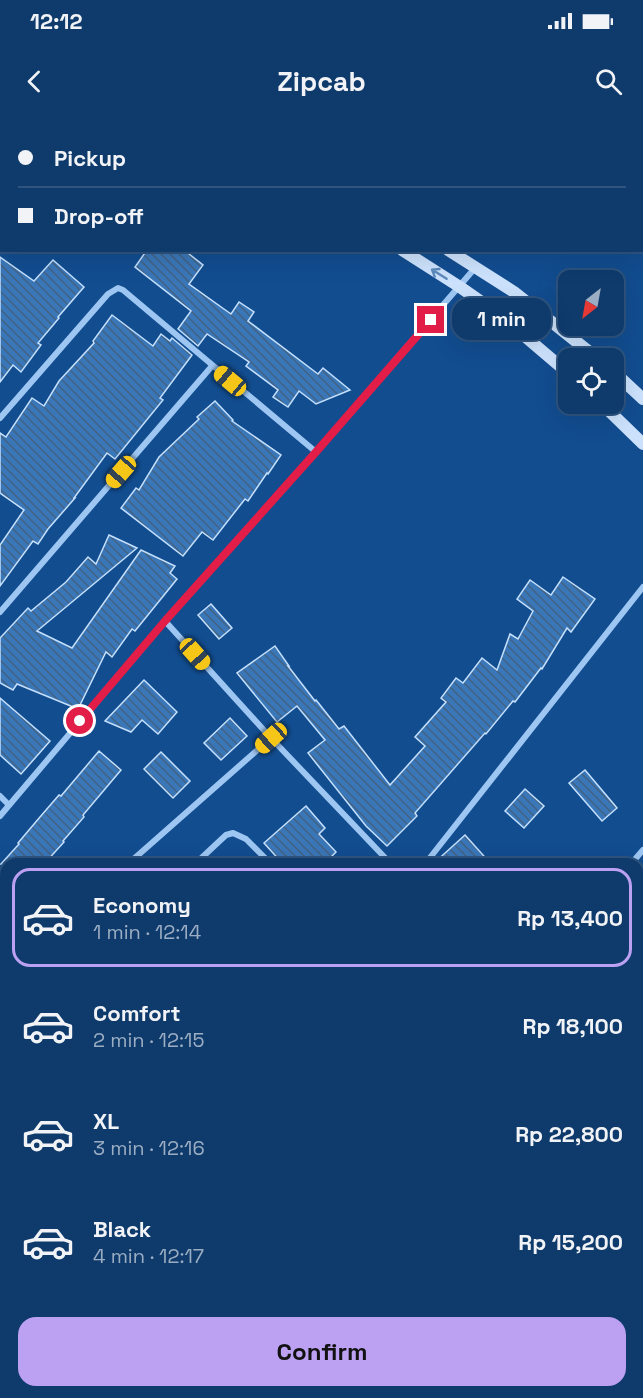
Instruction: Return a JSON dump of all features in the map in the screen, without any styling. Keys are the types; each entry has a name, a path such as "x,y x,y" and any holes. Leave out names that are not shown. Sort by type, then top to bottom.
{"main road":[{"path":"405,252 500,315 558,364"},
{"path":"451,252 514,292 584,348"},
{"path":"624,381 643,399"},
{"path":"612,414 643,444"}],"street":[{"path":"0,816 165,621 316,452 476,267"},
{"path":"0,418 108,294 118,288 316,452"},
{"path":"0,612 212,366"},
{"path":"430,858 643,587"},
{"path":"165,621 271,738 385,858"},
{"path":"135,858 271,738"},
{"path":"0,796 9,805"},
{"path":"201,858 226,835 233,832 246,839 265,858"}],"building":[{"path":"146,252 187,252 203,265 189,284 231,314 239,302 254,312 248,321 318,374 323,368 350,390 316,404 299,391 288,407 273,397 278,390 246,366 249,362 207,334 198,346 178,329 191,311 135,267"},
{"path":"0,257 34,281 53,260 84,287 38,343 41,345 21,372 13,365 0,382"},
{"path":"112,315 153,346 161,334 170,341 172,338 192,355 160,398 163,400 115,459 107,453 38,544 33,541 0,586 0,545 24,510 0,493 0,433 6,437 32,398 44,406 59,381 94,343 93,341"},
{"path":"215,401 232,421 281,455 248,501 245,499 213,540 202,532 183,556 121,508 136,488 139,490 159,457"},
{"path":"109,535 137,548 37,631 72,648 141,550 175,566 170,573 177,579 135,631 132,629 112,657 106,652 78,709 17,684 13,690 0,683 0,638 28,608 31,611 66,582 88,557 96,564"},
{"path":"563,577 595,599 571,632 567,628 542,669 515,702 513,701 415,813 417,816 387,846 366,826 308,753 325,740 297,706 277,722 237,673 275,646 315,701 339,729 344,726 390,785 425,746 415,737 446,702 441,698 456,678 463,683 482,658 497,670 510,634 518,639 533,611 517,599 530,580 551,595"},
{"path":"211,604 232,628 219,639 198,615"},
{"path":"144,680 177,712 158,734 142,720 131,732 105,721"},
{"path":"0,698 50,741 21,774 0,755"},
{"path":"230,718 247,736 221,760 204,743"},
{"path":"99,751 121,770 49,858 6,858 59,795 61,796"},
{"path":"161,752 190,781 173,798 144,769"},
{"path":"585,770 617,808 602,821 569,783"},
{"path":"525,789 544,806 524,828 505,811"},
{"path":"306,806 325,828 319,834 336,852 330,858 278,858 264,843"},
{"path":"465,835 486,858 440,858"}],"route":[{"path":"80,721 165,621 431,320"}]}
